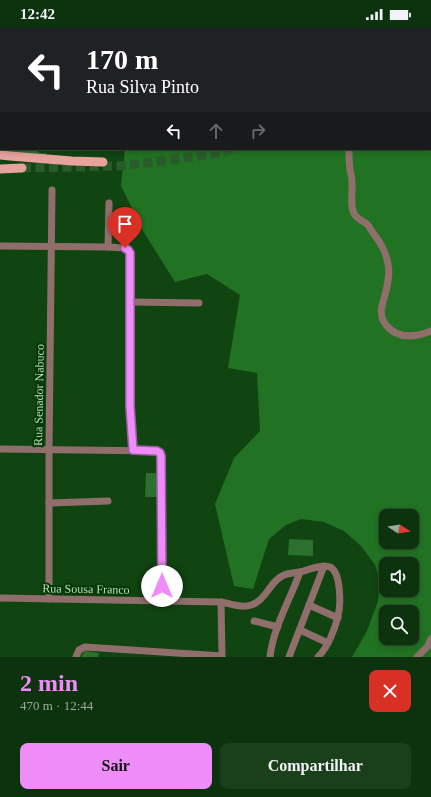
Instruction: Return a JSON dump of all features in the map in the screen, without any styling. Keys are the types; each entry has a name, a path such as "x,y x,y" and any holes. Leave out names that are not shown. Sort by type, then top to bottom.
{"main road":[{"path":"0,155 103,162"},
{"path":"0,169 22,168"}],"street":[{"path":"349,150 353,212 355,216 369,227 382,246 388,261 388,278 381,311 383,319 391,330 400,335 414,336 431,331"},
{"name":"Rua Senador Nabuco","path":"49,599 52,190"},
{"path":"108,203 108,247"},
{"path":"0,246 108,247 125,248 130,253 130,406 133,450"},
{"path":"130,302 199,303"},
{"path":"0,449 133,450 157,451 160,453 162,601"},
{"path":"49,502 108,501"},
{"path":"289,657 324,566 330,567 334,571 341,596 338,618 328,643 318,657"},
{"name":"Rua Sousa Franco","path":"0,598 221,602 236,606 246,606 261,600 277,579 284,575 324,566"},
{"path":"270,657 278,627 300,572"},
{"path":"76,657 79,650 85,647 222,656 221,602"},
{"path":"309,605 338,618"},
{"path":"254,621 278,627"},
{"path":"300,630 328,643"},
{"path":"417,657 424,651 431,639"}],"green space":[{"path":"0,150 36,150 40,153 46,153 46,156 0,152"},
{"path":"125,150 431,150 431,657 352,657 367,631 378,601 379,590 379,597 419,597 419,557 379,557 379,577 375,565 361,546 344,531 324,522 301,519 286,525 269,539 253,589 234,586 215,504 234,458 260,431 257,373 228,368 240,295 207,274 175,282 143,231 121,186"},
{"path":"146,473 159,473 158,497 145,497"},
{"path":"289,539 313,540 313,556 288,555"},
{"path":"86,651 99,653 98,657 81,657"}],"tunnel":[{"path":"22,168 118,166 214,154 229,150"}],"route":[{"path":"125,248 130,253 130,406 133,450 157,451 161,456 162,586"}]}
